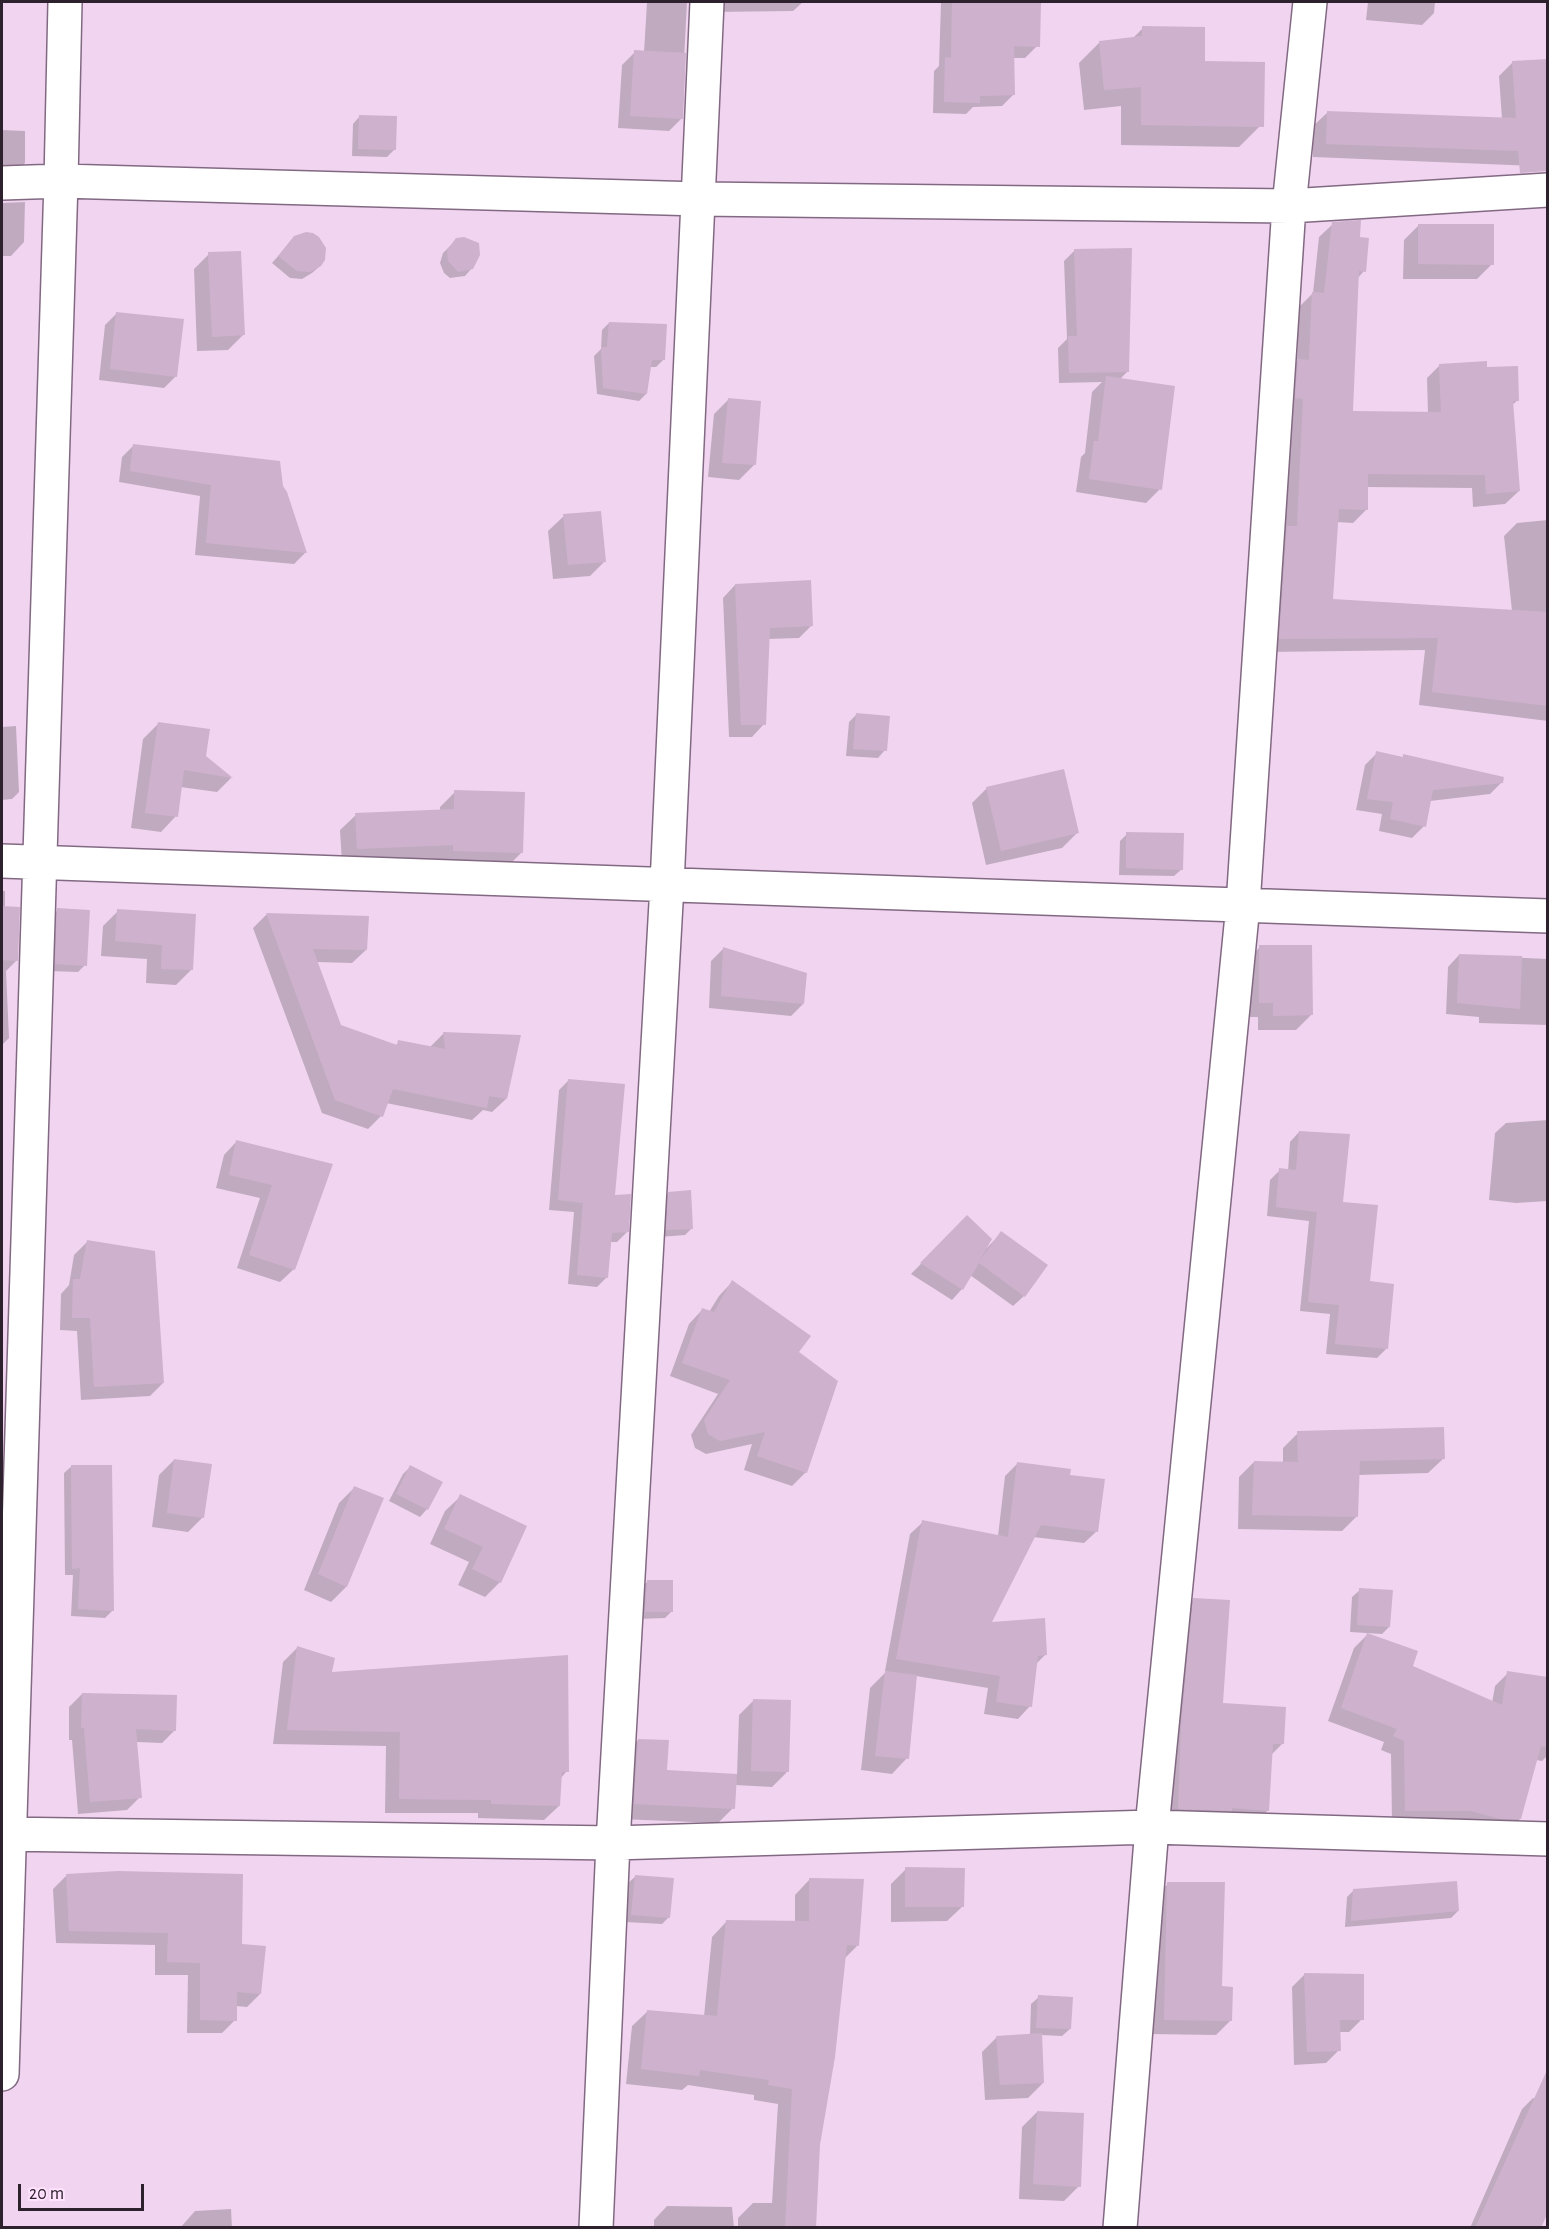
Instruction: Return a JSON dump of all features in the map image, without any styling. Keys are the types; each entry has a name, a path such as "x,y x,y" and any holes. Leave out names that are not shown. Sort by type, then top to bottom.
{"street":[{"path":"2,2074 5,1834 40,862 65,2"},
{"path":"596,2228 613,1843 667,885 700,199 707,2"},
{"path":"1120,2228 1152,1827 1243,905 1289,206 1310,2"},
{"path":"2,183 61,181 700,199 1289,206 1548,190"},
{"path":"2,861 1548,916"},
{"path":"5,1834 613,1843 1152,1827 1548,1839"}],"building":[{"path":"952,2 1041,3 1040,47 1014,46 1015,95 980,96 980,103 944,102 945,57 951,58"},
{"path":"1142,26 1205,27 1205,61 1265,62 1264,127 1141,125 1141,87 1104,90 1099,41 1142,36"},
{"path":"634,50 686,53 683,119 630,116"},
{"path":"1548,59 1548,171 1520,173 1518,151 1326,144 1327,111 1516,118 1512,61"},
{"path":"359,115 397,116 396,150 358,149"},
{"path":"1361,220 1360,237 1369,238 1366,272 1359,271 1353,411 1441,412 1439,364 1487,361 1487,367 1518,366 1519,401 1513,401 1520,491 1486,494 1485,475 1368,474 1368,510 1339,509 1333,599 1548,612 1548,706 1432,692 1438,638 1279,639 1287,526 1297,526 1303,399 1295,398 1298,359 1309,360 1312,292 1324,293 1332,222"},
{"path":"1418,224 1494,224 1494,265 1418,264"},
{"path":"306,232 319,237 326,248 325,260 321,266 310,272 297,271 278,256 294,236"},
{"path":"464,237 479,243 480,255 473,269 458,272 448,261 447,250 456,238"},
{"path":"1132,248 1129,372 1069,373 1068,336 1077,336 1074,249"},
{"path":"241,251 245,335 212,337 208,252"},
{"path":"116,312 184,319 177,377 110,369"},
{"path":"609,322 667,324 665,360 652,360 647,394 603,388 601,347 607,347"},
{"path":"1106,376 1175,386 1162,490 1089,479 1094,441 1098,441"},
{"path":"728,398 761,401 756,465 722,463"},
{"path":"133,444 280,461 283,486 307,553 206,543 211,485 130,471"},
{"path":"601,511 606,562 568,565 563,514"},
{"path":"811,580 813,626 770,628 766,725 741,725 735,584"},
{"path":"856,713 890,716 887,751 853,749"},
{"path":"158,722 210,729 206,756 233,778 184,770 178,817 145,813"},
{"path":"1376,751 1403,757 1403,754 1504,777 1503,783 1433,790 1426,827 1390,819 1393,802 1367,799"},
{"path":"1064,769 1079,833 1001,851 986,787"},
{"path":"454,790 525,792 523,853 453,851 453,845 357,849 355,813 454,809"},
{"path":"1126,832 1184,833 1183,870 1126,868"},
{"path":"2,906 20,907 18,961 2,960"},
{"path":"57,908 90,910 87,966 55,964"},
{"path":"117,909 196,914 193,970 161,969 162,945 115,941"},
{"path":"266,913 369,916 367,950 313,949 341,1025 397,1045 398,1040 445,1049 443,1032 521,1035 507,1099 489,1096 487,1108 393,1089 383,1117 335,1100"},
{"path":"1259,945 1312,945 1313,1015 1273,1016 1273,1003 1259,1003"},
{"path":"723,947 807,973 804,1004 721,996"},
{"path":"1459,954 1522,956 1520,1009 1457,1003"},
{"path":"568,1079 625,1084 615,1195 631,1194 629,1232 612,1233 608,1278 577,1275 583,1203 558,1200"},
{"path":"1299,1131 1350,1134 1343,1202 1378,1205 1370,1281 1394,1284 1388,1349 1335,1344 1339,1305 1308,1302 1317,1212 1276,1207 1279,1168 1296,1170"},
{"path":"236,1140 333,1164 295,1270 249,1255 272,1185 229,1175"},
{"path":"691,1190 693,1229 666,1230 668,1192"},
{"path":"967,1215 992,1239 979,1262 1001,1231 1048,1265 1025,1297 979,1263 963,1290 920,1263"},
{"path":"87,1240 155,1251 164,1383 94,1387 90,1318 72,1318 73,1279 80,1279"},
{"path":"732,1280 811,1336 799,1352 838,1381 807,1473 757,1456 765,1432 720,1441 708,1434 704,1420 730,1380 682,1363 702,1308 714,1312"},
{"path":"1444,1427 1445,1459 1360,1461 1358,1517 1252,1515 1254,1461 1298,1462 1297,1431"},
{"path":"174,1459 212,1464 204,1518 167,1513"},
{"path":"1017,1462 1071,1469 1070,1475 1105,1479 1098,1532 1041,1525 992,1622 1045,1618 1047,1655 1038,1656 1032,1707 996,1702 1000,1676 896,1659 922,1520 1008,1537"},
{"path":"71,1465 112,1465 114,1611 78,1609 80,1568 72,1569"},
{"path":"410,1465 443,1482 428,1510 396,1494"},
{"path":"354,1486 384,1498 347,1587 318,1574"},
{"path":"460,1494 527,1526 501,1583 472,1569 483,1547 444,1529"},
{"path":"647,1580 673,1580 673,1612 645,1612"},
{"path":"1359,1588 1393,1590 1390,1627 1357,1625"},
{"path":"1193,1598 1230,1600 1223,1703 1286,1707 1284,1744 1273,1744 1269,1811 1232,1808 1232,1811 1178,1809 1181,1727"},
{"path":"1367,1633 1418,1651 1413,1666 1502,1705 1507,1671 1548,1677 1548,1747 1541,1746 1521,1819 1500,1819 1471,1811 1405,1811 1404,1741 1393,1736 1397,1729 1341,1708"},
{"path":"297,1646 335,1658 332,1672 568,1655 569,1772 562,1772 560,1806 491,1804 491,1800 399,1799 400,1732 287,1730"},
{"path":"885,1671 917,1675 909,1759 875,1756"},
{"path":"82,1693 177,1695 176,1731 136,1729 142,1798 90,1802 84,1728 81,1728"},
{"path":"753,1699 791,1700 789,1772 751,1771"},
{"path":"638,1739 669,1740 667,1770 737,1774 735,1809 634,1804"},
{"path":"905,1867 965,1868 964,1907 905,1907"},
{"path":"118,1871 243,1874 242,1944 266,1946 261,1994 237,1992 237,2021 200,2020 200,1963 167,1962 168,1933 69,1931 66,1874"},
{"path":"635,1875 674,1878 670,1918 631,1915"},
{"path":"809,1878 864,1879 859,1946 847,1945 835,2057 820,2145 816,2228 785,2228 792,2089 768,2085 769,2080 700,2070 699,2076 641,2069 647,2010 717,2016 726,1920 809,1921"},
{"path":"1457,1881 1459,1911 1351,1921 1353,1889"},
{"path":"1167,1882 1225,1882 1222,1986 1233,1987 1232,2021 1164,2020"},
{"path":"1304,1973 1364,1974 1364,2020 1340,2020 1341,2051 1307,2052"},
{"path":"1038,1995 1073,1997 1071,2029 1036,2028"},
{"path":"1042,2033 1044,2083 1000,2085 996,2036"},
{"path":"1548,2068 1548,2212 1541,2228 1475,2228"},
{"path":"1037,2111 1084,2113 1081,2187 1033,2184"}]}
